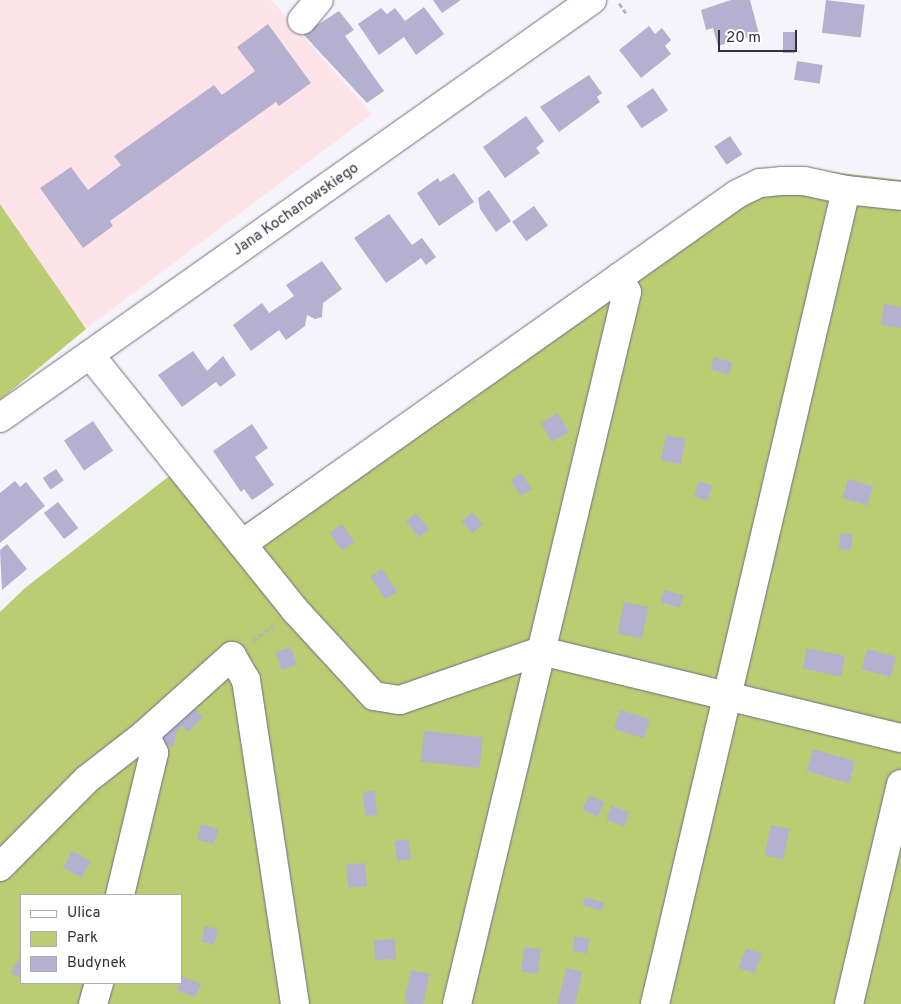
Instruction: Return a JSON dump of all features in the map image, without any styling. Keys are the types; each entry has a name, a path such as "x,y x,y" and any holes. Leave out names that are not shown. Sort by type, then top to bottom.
{"street":[{"name":"Jana Kochanowskiego","path":"0,418 592,0"},
{"path":"242,544 737,194 760,183 804,181 846,190 901,196"},
{"path":"655,1004 846,190"},
{"path":"457,1004 540,651 628,292 619,277"},
{"path":"90,355 294,609 374,696 400,700 540,651 901,738"},
{"path":"0,867 86,780 145,734 232,656 246,680 295,1004"},
{"path":"120,894 154,754 145,734"},
{"path":"850,1004 901,784"},
{"path":"94,1004 99,984"}],"path":[{"path":"617,0 626,13"},
{"path":"232,656 294,609"}],"shaded area":[{"path":"0,0 271,0 372,114 86,329 0,204"}],"green space":[{"path":"815,170 901,180 901,1004 0,1004 0,612 25,588 190,460 244,524 694,213"},
{"path":"0,204 86,329 0,400"}],"building":[{"path":"433,0 461,0 442,13"},
{"path":"731,0 750,0 759,34 718,46 713,28 706,30 701,10"},
{"path":"826,0 865,5 861,38 822,33"},
{"path":"424,7 444,34 416,55 404,37 379,55 358,24 381,8 387,14 395,8 405,21"},
{"path":"339,11 354,30 345,36 384,91 367,103 303,34"},
{"path":"268,24 311,83 279,106 276,102 110,221 113,226 83,248 40,188 71,167 88,190 121,165 114,156 214,85 222,95 255,71 237,47"},
{"path":"649,26 655,34 662,28 671,40 665,46 671,54 641,78 619,50"},
{"path":"783,32 795,32 795,53 783,53"},
{"path":"797,61 823,65 820,84 794,80"},
{"path":"589,75 602,93 597,97 600,102 559,132 540,107"},
{"path":"653,88 668,110 642,128 626,106"},
{"path":"526,116 544,141 536,148 540,153 505,178 483,147"},
{"path":"730,136 742,154 727,165 714,147"},
{"path":"454,173 474,202 439,226 417,193 438,178 440,182"},
{"path":"489,190 511,221 496,232 480,209 478,198"},
{"path":"534,206 548,225 526,241 512,222"},
{"path":"389,214 412,245 422,238 436,257 426,265 421,258 386,283 354,238"},
{"path":"322,261 342,289 323,303 322,317 315,319 307,315 305,326 286,340 279,330 251,351 233,325 262,303 269,313 294,296 286,285"},
{"path":"884,304 901,307 901,328 881,325"},
{"path":"193,351 207,371 223,356 236,375 220,387 216,382 182,407 158,375"},
{"path":"714,357 732,362 729,375 710,369"},
{"path":"558,413 569,432 552,442 541,423"},
{"path":"93,421 113,451 84,470 64,441"},
{"path":"252,424 268,448 255,457 274,485 252,500 244,489 241,492 213,451"},
{"path":"666,435 686,439 681,464 661,461"},
{"path":"56,469 64,481 51,490 43,478"},
{"path":"521,473 532,489 521,496 510,480"},
{"path":"848,479 873,486 867,505 842,498"},
{"path":"15,481 20,487 26,482 45,506 0,543 0,493"},
{"path":"699,481 712,485 708,500 694,496"},
{"path":"58,502 78,528 64,539 44,513"},
{"path":"472,512 483,524 473,533 462,522"},
{"path":"416,513 429,529 419,538 406,521"},
{"path":"342,524 354,542 342,551 330,532"},
{"path":"841,533 853,535 850,551 838,549"},
{"path":"7,544 27,569 2,590 0,550"},
{"path":"382,569 397,591 385,599 370,577"},
{"path":"664,590 683,595 680,608 661,603"},
{"path":"624,602 648,607 642,638 617,633"},
{"path":"291,647 297,665 282,670 276,652"},
{"path":"807,648 845,656 841,677 803,669"},
{"path":"867,649 896,657 891,677 862,669"},
{"path":"190,704 203,717 188,732 182,726 177,731 173,747 161,744 165,728"},
{"path":"620,710 650,719 644,738 614,729"},
{"path":"424,731 483,737 479,768 421,762"},
{"path":"813,749 855,761 849,783 807,771"},
{"path":"375,791 377,815 365,816 363,792"},
{"path":"589,795 604,802 598,817 582,810"},
{"path":"611,806 629,812 624,826 606,820"},
{"path":"201,824 218,829 214,844 197,839"},
{"path":"771,825 790,829 783,859 765,855"},
{"path":"408,839 411,859 397,861 394,841"},
{"path":"72,851 91,861 82,878 63,868"},
{"path":"365,863 367,886 348,888 346,865"},
{"path":"585,897 604,902 602,911 583,906"},
{"path":"205,926 218,929 214,945 201,942"},
{"path":"575,936 590,939 587,954 572,951"},
{"path":"395,939 396,959 375,960 374,940"},
{"path":"524,947 541,949 538,974 521,972"},
{"path":"746,948 762,954 754,974 738,968"},
{"path":"20,957 20,978 11,973"},
{"path":"566,968 583,972 575,1004 558,1004"},
{"path":"411,970 430,974 423,1004 404,1002"},
{"path":"182,976 201,984 195,997 176,990 182,984"}]}
